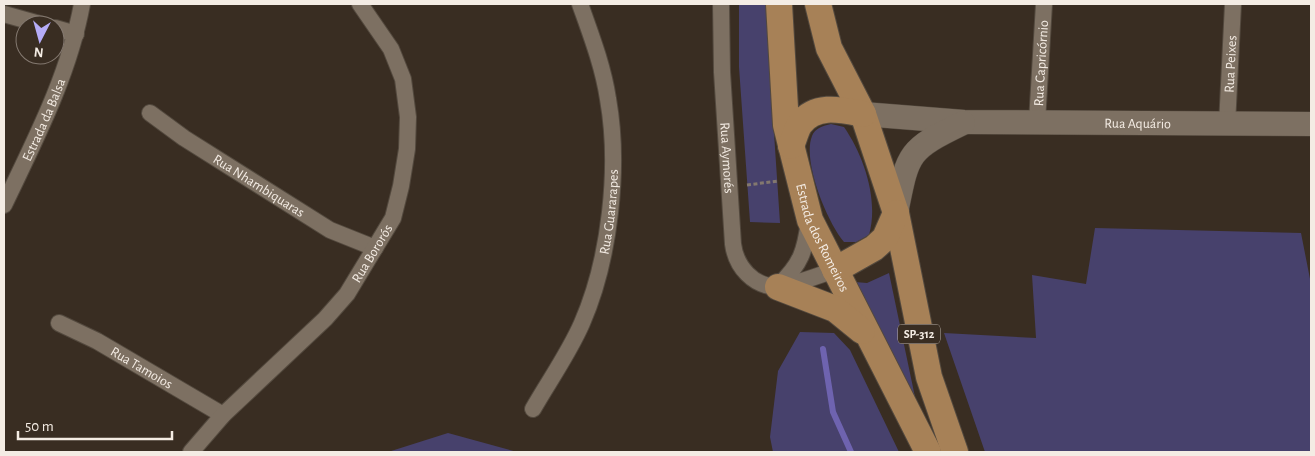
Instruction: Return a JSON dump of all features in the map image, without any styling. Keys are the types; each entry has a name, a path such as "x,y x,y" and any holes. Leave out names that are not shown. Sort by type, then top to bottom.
{"main road":[{"name":"Estrada dos Romeiros","path":"779,4 786,116 791,146 810,220 928,452"},
{"name":"SP-312","path":"818,4 829,48 863,114 896,213 929,377 955,452"},
{"path":"791,146 800,124 814,112 840,109 863,114"},
{"path":"835,270 874,248 885,238 896,213"},
{"path":"778,287 835,309 869,336"}],"street":[{"name":"Estrada da Balsa","path":"4,205 53,100 76,34 82,4"},
{"name":"Rua Bororós","path":"191,452 223,415 325,319 348,294 393,218 407,149 408,117 403,79 391,49 360,4"},
{"name":"Rua Guararapes","path":"533,409 582,323 598,272 612,185 613,146 608,98 595,47 580,4"},
{"name":"Rua Aymorés","path":"721,4 722,72 733,244 738,265 750,276 778,287"},
{"name":"Rua Capricórnio","path":"1037,122 1044,4"},
{"name":"Rua Peixes","path":"1227,125 1233,4"},
{"path":"65,31 76,34"},
{"name":"Rua Nhambiquaras","path":"150,113 184,138 330,230 375,248"},
{"name":"Rua Aquário","path":"863,114 964,122 1311,124"},
{"path":"896,213 909,160 918,148 932,138 964,122"},
{"path":"778,287 799,264 806,244 810,220"},
{"path":"778,287 835,270"},
{"name":"Rua Tamoios","path":"59,323 97,341 223,415"}],"path":[{"path":"729,187 799,178"}],"shaded area":[{"path":"739,4 771,4 772,103 780,223 750,222 739,67"},
{"path":"831,124 844,127 858,151 871,193 872,222 869,235 856,242 844,242 837,233 830,221 813,175 810,147 813,133 817,129"},
{"path":"1095,228 1301,233 1311,284 1311,452 985,452 944,333 1036,338 1032,275 1086,284"},
{"path":"889,273 915,397 855,282 867,283"},
{"path":"800,332 834,333 850,350 899,452 773,452 770,437 778,371"},
{"path":"448,433 517,452 388,452"}],"waterway":[{"path":"823,349 833,412 851,452"}]}
